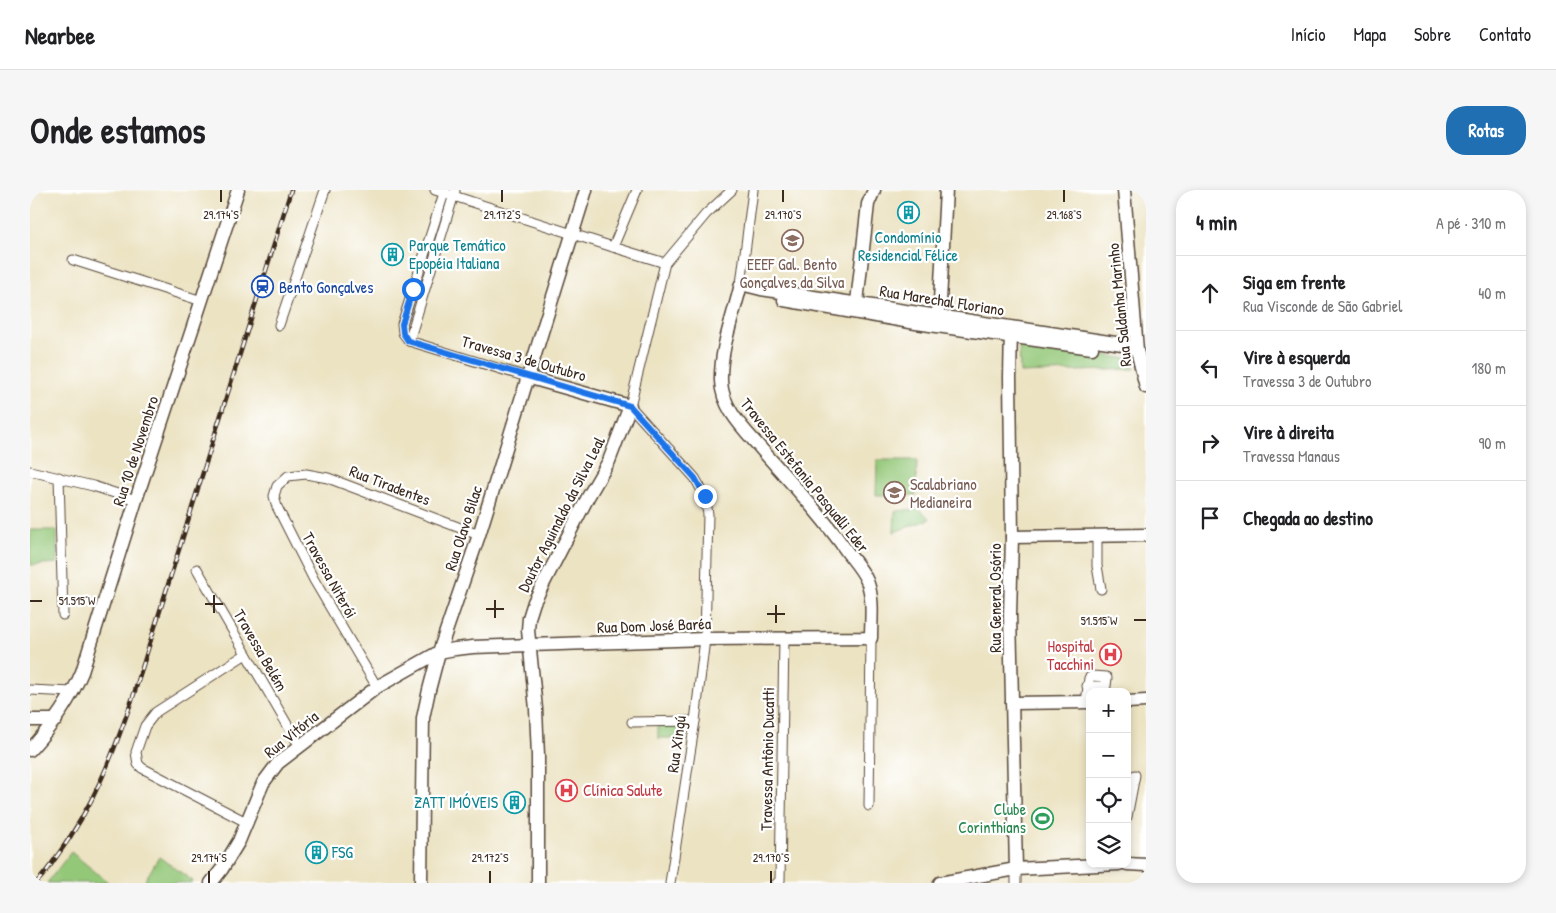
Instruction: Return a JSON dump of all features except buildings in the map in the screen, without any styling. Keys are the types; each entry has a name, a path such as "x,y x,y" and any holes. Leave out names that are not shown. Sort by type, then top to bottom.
{"street":[{"name":"Rua 10 de Novembro","path":"30,750 56,720 73,692 82,672 136,500 238,190"},
{"path":"279,325 325,190"},
{"path":"434,190 455,193 613,248 665,263"},
{"name":"Rua Olavo Bilac","path":"421,883 423,718 438,652 479,535 586,190"},
{"path":"613,248 637,190"},
{"name":"Doutor Aguinaldo da Silva Leal","path":"538,883 538,756 536,709 528,630 529,618 534,602 588,497 609,461 630,406 665,263 706,214 732,190"},
{"path":"740,288 753,190"},
{"path":"856,308 868,204 874,190"},
{"path":"916,323 937,315 940,301 946,190"},
{"name":"Rua Saldanha Marinho","path":"1124,190 1136,350 1146,387"},
{"path":"408,341 403,333 402,324 445,191"},
{"path":"408,341 455,193"},
{"path":"73,260 202,301"},
{"name":"Rua Marechal Floriano","path":"740,288 856,308 916,323 1122,344 1136,350"},
{"name":"Travessa Estefania Pasqualli Eder","path":"740,288 722,358 721,382 726,404 747,432 836,536 867,581 871,598 870,806"},
{"path":"413,289 424,292"},
{"name":"Rua Marechal Floriano","path":"856,308 937,315 1011,332"},
{"name":"Rua General Osório","path":"1011,332 1012,537 1010,615 1016,869"},
{"name":"Travessa 3 de Outubro","path":"408,341 630,406"},
{"name":"Rua Xingú","path":"630,406 695,478 705,496 708,514 705,639 695,721 670,883"},
{"path":"30,470 100,488 136,500"},
{"name":"Rua Tiradentes","path":"288,476 306,474 328,478 479,535"},
{"name":"Travessa Niterói","path":"288,476 277,486 274,496 276,507 314,580 377,687"},
{"path":"59,477 63,615"},
{"path":"1097,535 1097,566 1101,589"},
{"path":"1012,537 1146,535"},
{"name":"Travessa Belém","path":"197,569 299,746"},
{"name":"Travessa Antônio Ducatti","path":"779,882 784,638"},
{"name":"Rua Dom José Baréa","path":"438,652 473,647 705,639 871,638"},
{"name":"Rua Vitória","path":"211,883 231,856 248,823 263,783 278,763 377,687 438,652"},
{"path":"246,654 156,712 146,726 136,752 138,764 142,768 248,823"},
{"path":"30,690 73,692"},
{"path":"1131,702 1146,702"},
{"path":"1012,703 1086,703"},
{"path":"30,720 56,720"},
{"path":"632,722 695,721"},
{"path":"1131,796 1135,775"},
{"path":"1131,864 1146,865"},
{"path":"940,883 1016,869 1086,865"},
{"path":"1016,869 1016,883"}],"green space":[{"path":"1019,342 1129,359 1135,369 1020,373"},
{"path":"877,460 917,460 916,495 876,495"},
{"path":"920,509 930,519 894,532 895,511"},
{"path":"30,530 57,530 57,563 30,565"},
{"path":"658,725 680,725 680,738 658,738"},
{"path":"71,852 109,883 47,883"},
{"path":"159,857 193,881 192,883 150,883 145,880"}],"railway":[{"path":"36,883 45,873 82,818 102,778 119,737 291,190"}],"place":[{"name":"Condomínio Residencial Félice","path":"908,213"},
{"name":"EEEF Gal. Bento Gonçalves da Silva","path":"792,240"},
{"name":"Parque Temático Epopéia Italiana","path":"393,254"},
{"name":"Bento Gonçalves","path":"263,287"},
{"name":"Scalabriano Medianeira","path":"894,493"},
{"name":"Hospital Tacchini","path":"1110,655"},
{"name":"Clínica Salute","path":"567,790"},
{"name":"ZATT IMÓVEIS","path":"514,802"},
{"name":"Clube Corinthians","path":"1042,818"},
{"name":"FSG","path":"316,852"}],"route":[{"path":"413,289 402,324 403,333 408,341 630,406 695,478 705,496"}]}
